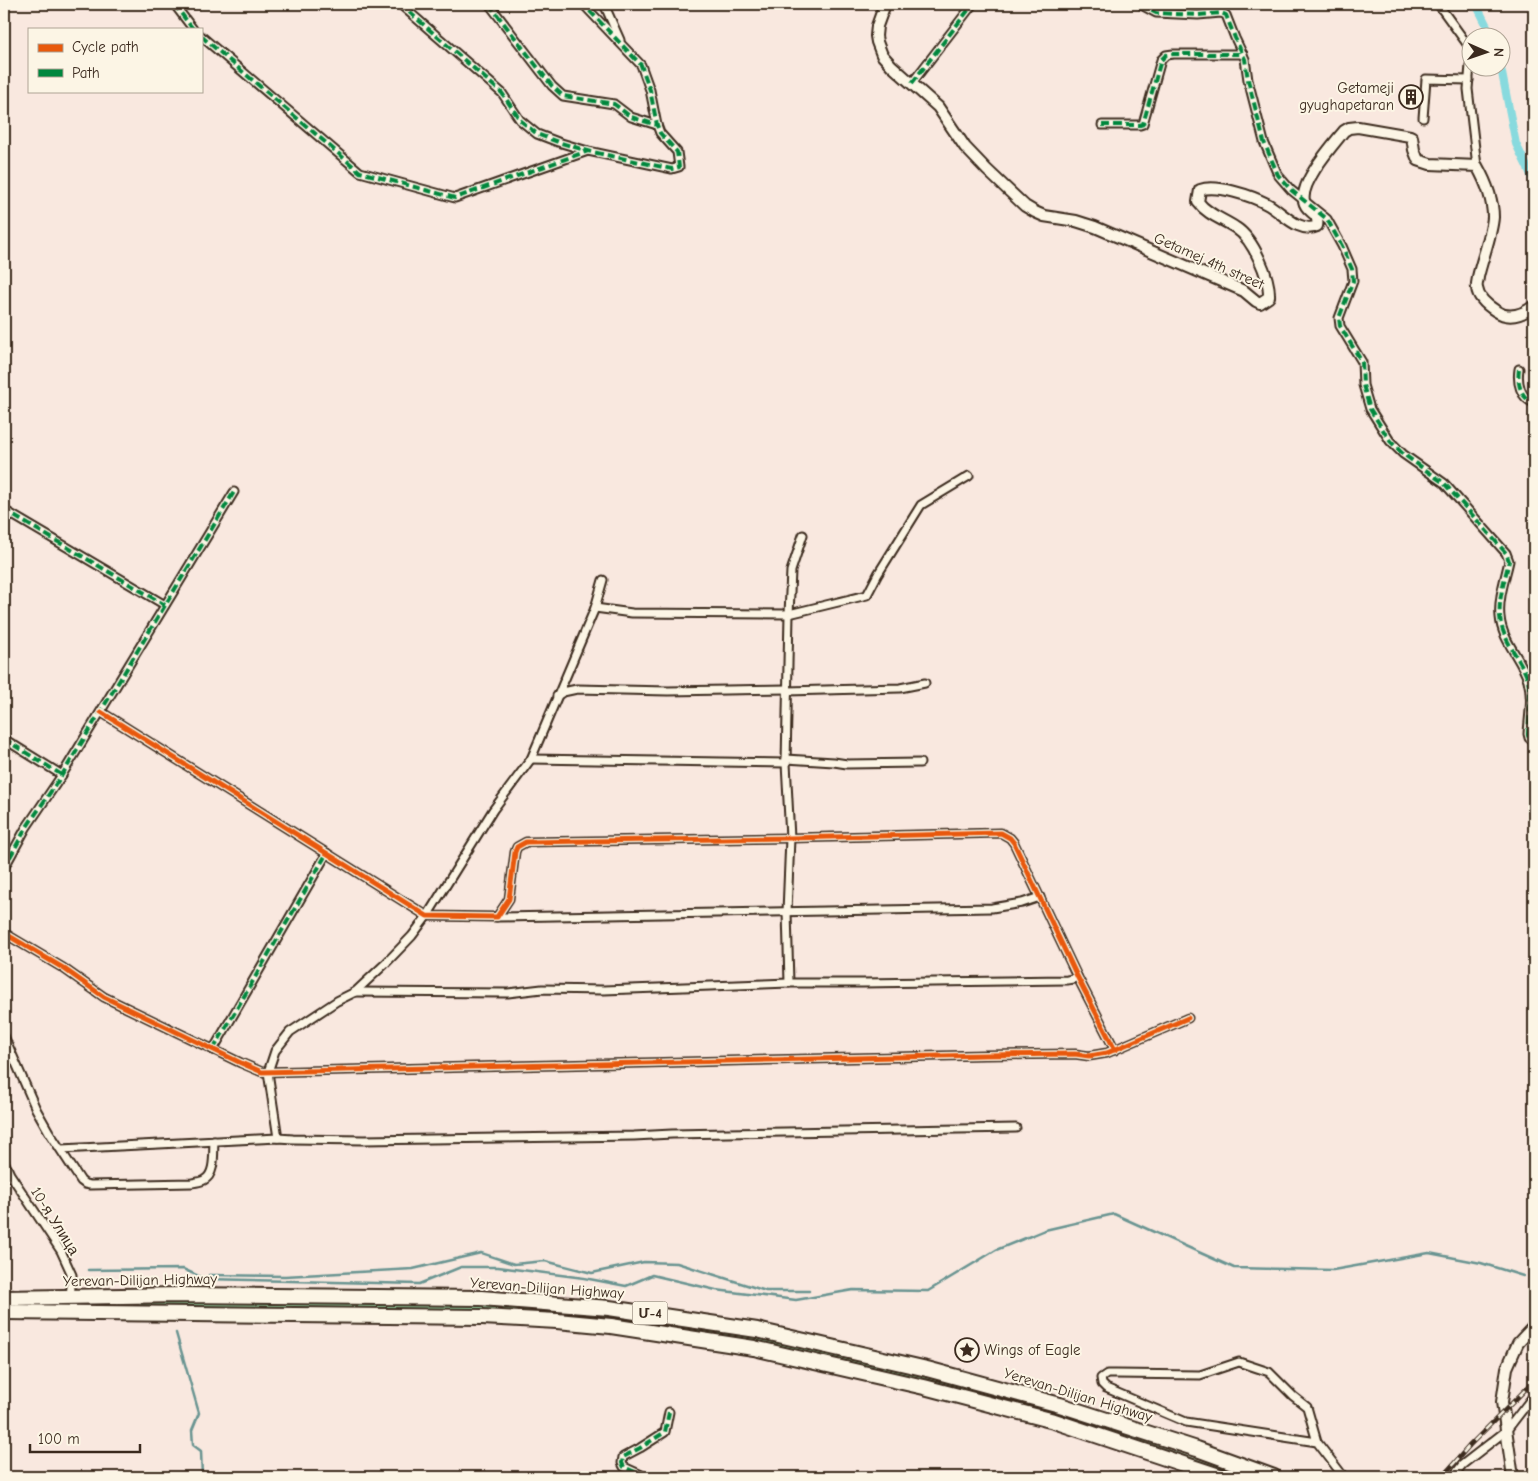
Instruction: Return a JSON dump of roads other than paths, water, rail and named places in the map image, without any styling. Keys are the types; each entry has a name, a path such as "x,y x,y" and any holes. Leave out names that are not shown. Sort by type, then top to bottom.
{"highway":[{"name":"Yerevan-Dilijan Highway","path":"4,1298 180,1295 481,1298 609,1308 767,1332 927,1369 1041,1400 1197,1449 1274,1477"},
{"name":"Yerevan-Dilijan Highway","path":"4,1312 482,1316 612,1326 754,1348 924,1387 1054,1421 1222,1477"}],"street":[{"path":"174,4 192,28"},
{"path":"400,4 502,93 520,120 537,134 588,151 672,169 679,167 678,152 660,134 650,90 641,66 583,4"},
{"path":"489,4 552,86 563,96 614,104 631,117 657,125"},
{"path":"604,4 623,46"},
{"name":"Getamej 4th street","path":"886,4 877,26 877,42 882,55 938,107 966,147 987,170 1025,206 1044,216 1076,221 1095,227 1244,292 1260,302 1269,297 1270,289 1251,243 1238,229 1202,208 1198,202 1200,190 1216,188 1266,203 1296,224 1304,228 1313,228 1317,226 1317,216 1305,206 1303,200"},
{"path":"912,83 973,4"},
{"path":"1142,4 1156,13 1198,15 1221,13 1226,15 1245,59 1248,80 1264,142 1278,176 1291,190 1327,219 1352,269 1353,281 1339,318 1340,326 1362,362 1363,385 1370,409 1390,441 1403,454 1444,483 1506,553 1509,561 1500,608 1500,619 1503,634 1527,678 1531,699 1528,734 1529,738 1534,742"},
{"path":"1438,4 1460,34"},
{"path":"202,37 360,172 455,198 588,151"},
{"path":"1102,125 1140,126 1143,124 1161,60 1166,55 1243,54"},
{"path":"1424,118 1426,79 1469,80 1468,90 1477,166 1489,192 1493,219 1477,288 1480,298 1501,314 1510,316 1520,314 1534,306"},
{"path":"1303,200 1308,182 1319,162 1349,128 1358,127 1412,137 1418,160 1430,164 1477,166"},
{"path":"1519,369 1518,378 1522,392 1528,401 1534,404"},
{"path":"594,608 632,613 788,614 868,595 878,574 921,505 969,476"},
{"path":"4,868 26,828 101,712 234,492"},
{"path":"4,510 165,605"},
{"path":"789,983 787,912 790,838 786,761 788,614 791,571 803,535"},
{"path":"355,992 393,956 428,916 493,810 531,759 594,608 603,580"},
{"path":"556,697 563,692 577,689 787,690 900,688 925,683"},
{"path":"101,712 428,916 497,917 992,908 1022,903 1040,897"},
{"path":"4,740 62,775"},
{"path":"531,759 786,761 847,764 920,763"},
{"path":"497,917 508,899 515,852 517,847 526,842 1002,833 1014,843 1077,976 1115,1050"},
{"path":"213,1050 327,853"},
{"path":"4,933 63,968 104,997 256,1070 268,1072 974,1055 1075,1054 1089,1056 1115,1050 1188,1018"},
{"path":"278,1138 268,1072 275,1051 290,1032 336,1001 355,992 508,993 542,989 596,990 789,983 1067,980 1077,976"},
{"path":"4,1036 36,1109 81,1181 85,1184 192,1184 209,1177 212,1171 214,1141"},
{"path":"61,1149 278,1138 364,1140 1016,1128"},
{"name":"10-я Улица","path":"4,1161 7,1173 61,1251 72,1275 70,1298"},
{"path":"1513,1477 1502,1402 1507,1368 1518,1343 1534,1326"},
{"path":"1317,1442 1186,1422 1106,1388 1102,1384 1101,1378 1107,1374 1200,1375 1239,1362 1269,1372 1307,1407 1317,1442 1344,1477"},
{"path":"1453,1477 1462,1465 1507,1430 1534,1395"},
{"path":"646,1477 624,1467 622,1462 624,1457 665,1432 669,1412"}],"waterway":[{"path":"1476,4 1488,28"},
{"path":"1503,78 1516,144 1534,181"},
{"path":"88,1270 183,1269 205,1279 419,1284 461,1267 498,1267 584,1278 626,1286 652,1275 716,1290 796,1300 853,1290 928,1291 996,1250 1045,1230 1114,1214 1234,1268 1333,1270 1429,1253 1481,1263 1523,1276"},
{"path":"209,1275 285,1276 413,1269 481,1253 514,1264 545,1261 592,1273 644,1262 677,1263 766,1291 809,1291"},
{"path":"176,1333 199,1413 192,1430 193,1445 201,1451 202,1477"}],"railway":[{"path":"1442,1477 1470,1445 1534,1381"}],"place":[{"name":"Getameji gyughapetaran","path":"1411,97"},
{"name":"Wings of Eagle","path":"967,1350"}]}
